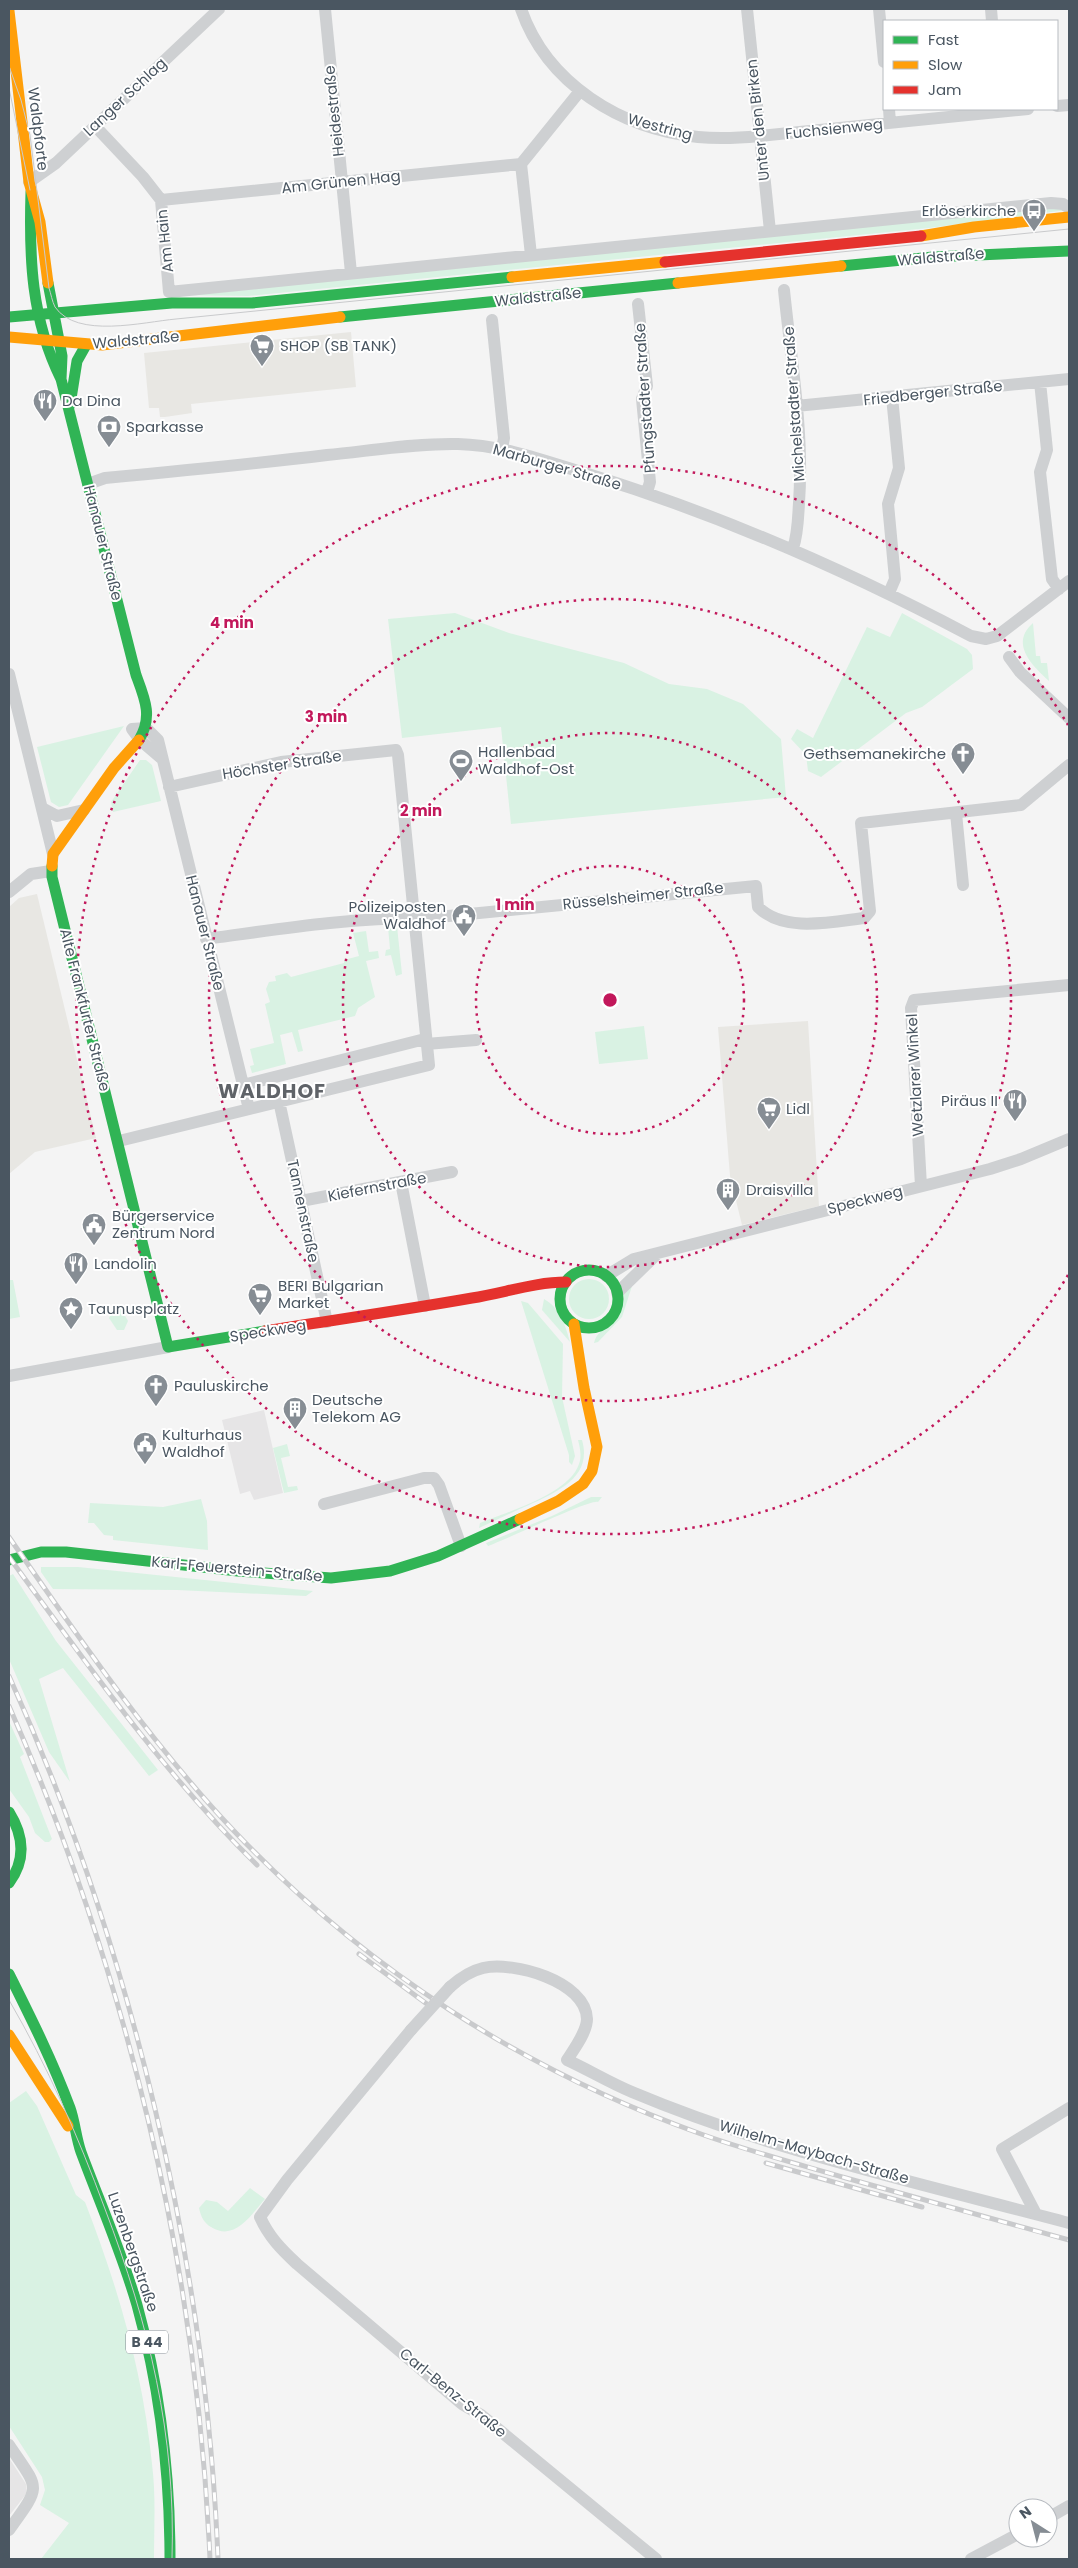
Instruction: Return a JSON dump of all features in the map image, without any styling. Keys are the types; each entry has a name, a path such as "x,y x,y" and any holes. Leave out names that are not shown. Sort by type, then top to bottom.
{"street":[{"name":"Langer Schlag","path":"30,187 219,9"},
{"name":"Heidestraße","path":"325,9 351,273"},
{"name":"Westring","path":"521,9 544,52 560,72 580,91 608,110 642,124 696,137 722,139 760,136"},
{"name":"Unter den Birken","path":"747,9 770,231"},
{"path":"879,9 883,51"},
{"name":"Waldpforte","path":"9,11 14,101 30,187 40,222 53,313 59,340"},
{"path":"531,255 521,164 580,91"},
{"path":"889,110 890,123"},
{"name":"Fuchsienweg","path":"760,136 1001,110"},
{"name":"Am Hain","path":"95,126 143,177 160,200 169,292 351,273"},
{"name":"Am Grünen Hag","path":"160,200 521,164"},
{"name":"Waldpforte","path":"30,187 30,240 38,315"},
{"path":"351,273 1051,203 1062,204 1069,208"},
{"name":"Waldstraße","path":"9,317 172,303 252,303 929,235 974,227 1069,217"},
{"name":"Waldstraße","path":"9,337 43,338 86,345 220,333 329,318 914,259 1069,251"},
{"name":"Michelstadter Straße","path":"784,290 796,406 800,490 797,538 793,548"},
{"name":"Pfungstadter Straße","path":"638,304 647,386 642,399 650,482 647,492"},
{"name":"Hanauer Straße","path":"38,315 50,361 61,380 136,675 148,707 139,732 162,758 248,1109"},
{"path":"492,320 504,438 502,450"},
{"name":"Hanauer Straße","path":"59,340 63,361 61,380"},
{"name":"Hanauer Straße","path":"68,411 77,360 86,345"},
{"name":"Friedberger Straße","path":"796,406 1069,379"},
{"path":"1040,382 1047,450 1040,472 1052,579 1064,585"},
{"path":"889,593 895,579 888,504 899,468 892,397"},
{"name":"Marburger Straße","path":"88,484 105,478 457,444 502,450 647,492 793,548 889,593 971,636 986,639 997,636 1064,585"},
{"path":"1009,657 1020,672 1069,718"},
{"name":"Alte Frankfurter Straße","path":"9,674 53,854 51,871 64,928 119,1141 168,1347"},
{"path":"53,854 139,732"},
{"name":"Höchster Straße","path":"169,787 281,762 396,750 398,754 414,918"},
{"name":"Rüsselsheimer Straße","path":"206,939 756,886 758,907 767,916 795,924 864,918 870,911 861,823 956,814 1021,805 1069,766"},
{"path":"42,808 57,816 84,810"},
{"path":"956,814 963,884"},
{"path":"9,892 31,874 51,871"},
{"path":"119,1141 429,1065 414,918"},
{"name":"Wetzlarer Winkel","path":"921,1186 911,1008 914,1000 1069,985"},
{"path":"243,1085 426,1042 476,1040"},
{"name":"Tannenstraße","path":"278,1101 327,1322"},
{"name":"Speckweg","path":"9,1376 168,1347 425,1306 527,1288 545,1282 566,1282 572,1275 589,1270 606,1276 634,1259 1021,1159 1069,1139"},
{"name":"Kiefernstraße","path":"301,1201 452,1172"},
{"path":"401,1182 425,1306"},
{"path":"617,1293 658,1253"},
{"path":"566,1282 560,1301 564,1314 574,1324 595,1327 610,1318 615,1311 617,1293 606,1276"},
{"path":"527,1288 560,1301"},
{"name":"Karl-Feuerstein-Straße","path":"9,1560 41,1552 66,1552 238,1571 342,1578 400,1569 461,1546 558,1501 576,1490 589,1476 595,1463 597,1447 574,1324"},
{"name":"Karl-Feuerstein-Straße","path":"583,1380 595,1327"},
{"path":"324,1504 424,1478 434,1478 439,1485 461,1546"},
{"path":"9,1812 21,1833 21,1855 17,1875 9,1883"},
{"path":"9,1864 21,1855"},
{"name":"Wilhelm-Maybach-Straße","path":"260,2217 295,2170 450,1986 465,1975 483,1968 504,1966 524,1969 558,1982 571,1992 581,2003 587,2020 578,2044 567,2060 629,2091 734,2129 835,2160 1069,2223"},
{"name":"Luzenbergstraße","path":"9,1974 50,2058 71,2111 75,2136 124,2266 149,2352 165,2449 170,2559"},
{"name":"Luzenbergstraße","path":"9,2035 75,2136"},
{"path":"1036,2214 1002,2149 1069,2108"},
{"name":"Carl-Benz-Straße","path":"260,2217 266,2231 278,2246 297,2264 462,2404 481,2415 656,2559"},
{"path":"9,2445 32,2478 35,2490 30,2501 9,2530"},
{"path":"1058,2512 1069,2506"},
{"path":"971,2559 1008,2539"}],"shaded area":[{"path":"351,332 356,387 191,404 192,413 165,417 160,417 159,408 149,408 144,353"},
{"path":"37,894 96,1138 35,1152 9,1174 9,907 19,898"},
{"path":"808,1021 819,1206 742,1225 730,1176 718,1027"},
{"path":"264,1410 283,1493 254,1500 250,1491 240,1494 222,1420"},
{"path":"9,2458 26,2484 27,2493 9,2516"}],"green space":[{"path":"1047,207 1067,210 929,228 248,296 172,295"},
{"path":"455,613 509,633 624,663 669,684 707,689 743,704 781,739 786,797 511,824 501,727 402,738 388,619"},
{"path":"902,613 967,649 972,655 973,669 922,707 906,713 821,777 808,771 806,755 791,739 797,729 813,738 867,627 890,637"},
{"path":"1033,623 1036,656 1040,656 1041,663 1047,663 1049,681 1036,669 1023,647 1026,631"},
{"path":"124,726 68,805 59,807 51,802 37,747"},
{"path":"140,760 146,760 152,765 161,801 113,812 111,802"},
{"path":"397,926 402,974 396,976 391,955 385,956 386,950 390,949 388,927"},
{"path":"366,931 369,952 378,951 379,958 366,961 375,997 358,1008 355,1016 298,1030 303,1051 298,1052 292,1032 280,1035 286,1064 252,1073 250,1066 254,1065 250,1049 274,1043 265,1004 270,1002 266,989 269,982 276,981 275,976 287,973 291,977 344,963 344,960 359,956 353,933"},
{"path":"644,1026 648,1059 599,1064 595,1032"},
{"path":"589,1279 603,1285 609,1299 603,1313 589,1319 575,1313 569,1299 575,1285"},
{"path":"9,1280 13,1280 20,1317 9,1319"},
{"path":"632,1286 622,1317 598,1342 594,1343 601,1332 619,1314 622,1296"},
{"path":"544,1299 558,1312 570,1342 542,1310"},
{"path":"521,1301 528,1303 563,1344 562,1397 575,1456 572,1465 569,1462 569,1455"},
{"path":"119,1305 128,1321 124,1330 117,1330 109,1318 116,1306"},
{"path":"578,1440 582,1440 584,1453 582,1464 570,1481 551,1495 479,1528 480,1523 536,1501 563,1484 573,1475 579,1464 581,1455"},
{"path":"287,1444 290,1456 281,1458 288,1487 297,1486 298,1490 284,1493 273,1448"},
{"path":"591,1497 602,1497 598,1502 580,1506 488,1546 486,1543 552,1516"},
{"path":"201,1499 207,1521 208,1550 113,1540 113,1536 104,1535 94,1523 88,1523 90,1503 163,1507"},
{"path":"41,1567 78,1567 313,1591 306,1596 177,1590 53,1589 41,1572"},
{"path":"13,1574 56,1641 158,1770 149,1776 63,1668 39,1679 70,1782 49,1752 9,1659 9,1576"},
{"path":"9,1721 24,1754 20,1757 52,1839 49,1842 45,1842 35,1833 29,1817 9,1789"},
{"path":"26,2091 37,2106 76,2195 85,2202 128,2330 142,2396 152,2464 154,2559 41,2559 69,2523 40,2505 45,2490 42,2477 9,2426 9,2103"},
{"path":"250,2188 265,2199 242,2225 228,2231 220,2231 205,2222 199,2208 206,2200 217,2202 228,2211"}],"tram line":[{"path":"9,66 21,100 30,135 49,288 53,302 55,307 65,317 79,323 94,326 129,325 1069,229"},
{"path":"9,88 30,190"},
{"path":"9,2000 37,2051 73,2128 121,2252 135,2295 147,2338 164,2424 172,2513 172,2559"}],"railway":[{"path":"9,1537 89,1651 144,1725 203,1797 234,1831 336,1927 392,1970 450,2010 509,2046 571,2079 635,2108 701,2134 791,2162 1069,2240"},
{"path":"9,1557 127,1717 190,1793 257,1865"},
{"path":"9,1676 53,1779 91,1886 126,1996 155,2108 179,2221 197,2334 211,2447 218,2559"},
{"path":"9,1706 51,1808 88,1911 121,2016 149,2123 172,2231 190,2340 202,2449 210,2559"},
{"path":"359,1954 431,2007"},
{"path":"766,2163 922,2207"}],"traffic: fast":[{"path":"31,192 32,264 38,311 43,334 61,379 136,675 145,700 146,724 139,740"},
{"path":"841,266 933,257 1069,251"},
{"path":"9,317 172,303 252,303 512,277"},
{"path":"48,283 62,356 61,379"},
{"path":"340,317 678,283"},
{"path":"70,405 77,361 86,345"},
{"path":"52,866 52,877 168,1347 265,1331"},
{"path":"589,1270 605,1275 613,1283 618,1299 613,1315 605,1323 589,1328 573,1323 565,1315 560,1299 565,1283 573,1275 589,1270"},
{"path":"9,1560 41,1552 66,1552 238,1571 331,1578 390,1571 438,1556 520,1519"},
{"path":"9,1812 18,1830 21,1848 18,1866 9,1883"},
{"path":"9,1974 41,2040 72,2113 81,2152 118,2247 137,2305 158,2399 166,2463 170,2559"}],"traffic: slow":[{"path":"9,11 29,182 40,222 48,283"},
{"path":"921,236 974,227 1069,217"},
{"path":"512,277 665,262"},
{"path":"678,283 841,266"},
{"path":"9,337 102,345 340,317"},
{"path":"52,866 53,854 114,768 139,740"},
{"path":"520,1519 558,1501 583,1484 592,1471 597,1447 584,1388 574,1324"},
{"path":"9,2035 68,2126"}],"traffic: jam":[{"path":"665,262 921,236"},
{"path":"265,1331 484,1296 554,1282 566,1282"}],"place":[{"name":"Erlöserkirche","path":"1034,232"},
{"name":"SHOP (SB TANK)","path":"262,367"},
{"name":"Da Dina","path":"45,422"},
{"name":"Sparkasse","path":"109,448"},
{"name":"Gethsemanekirche","path":"963,775"},
{"name":"Hallenbad Waldhof-Ost","path":"461,782"},
{"name":"Polizeiposten Waldhof","path":"464,937"},
{"name":"Piräus II","path":"1015,1122"},
{"name":"Lidl","path":"769,1130"},
{"name":"Draisvilla","path":"728,1211"},
{"name":"Bürgerservice Zentrum Nord","path":"94,1246"},
{"name":"Landolin","path":"76,1285"},
{"name":"BERI Bulgarian Market","path":"260,1316"},
{"name":"Taunusplatz","path":"71,1330"},
{"name":"Pauluskirche","path":"156,1407"},
{"name":"Deutsche Telekom AG","path":"295,1430"},
{"name":"Kulturhaus Waldhof","path":"145,1465"}],"district":[{"name":"WALDHOF","path":"272,1091"}]}
